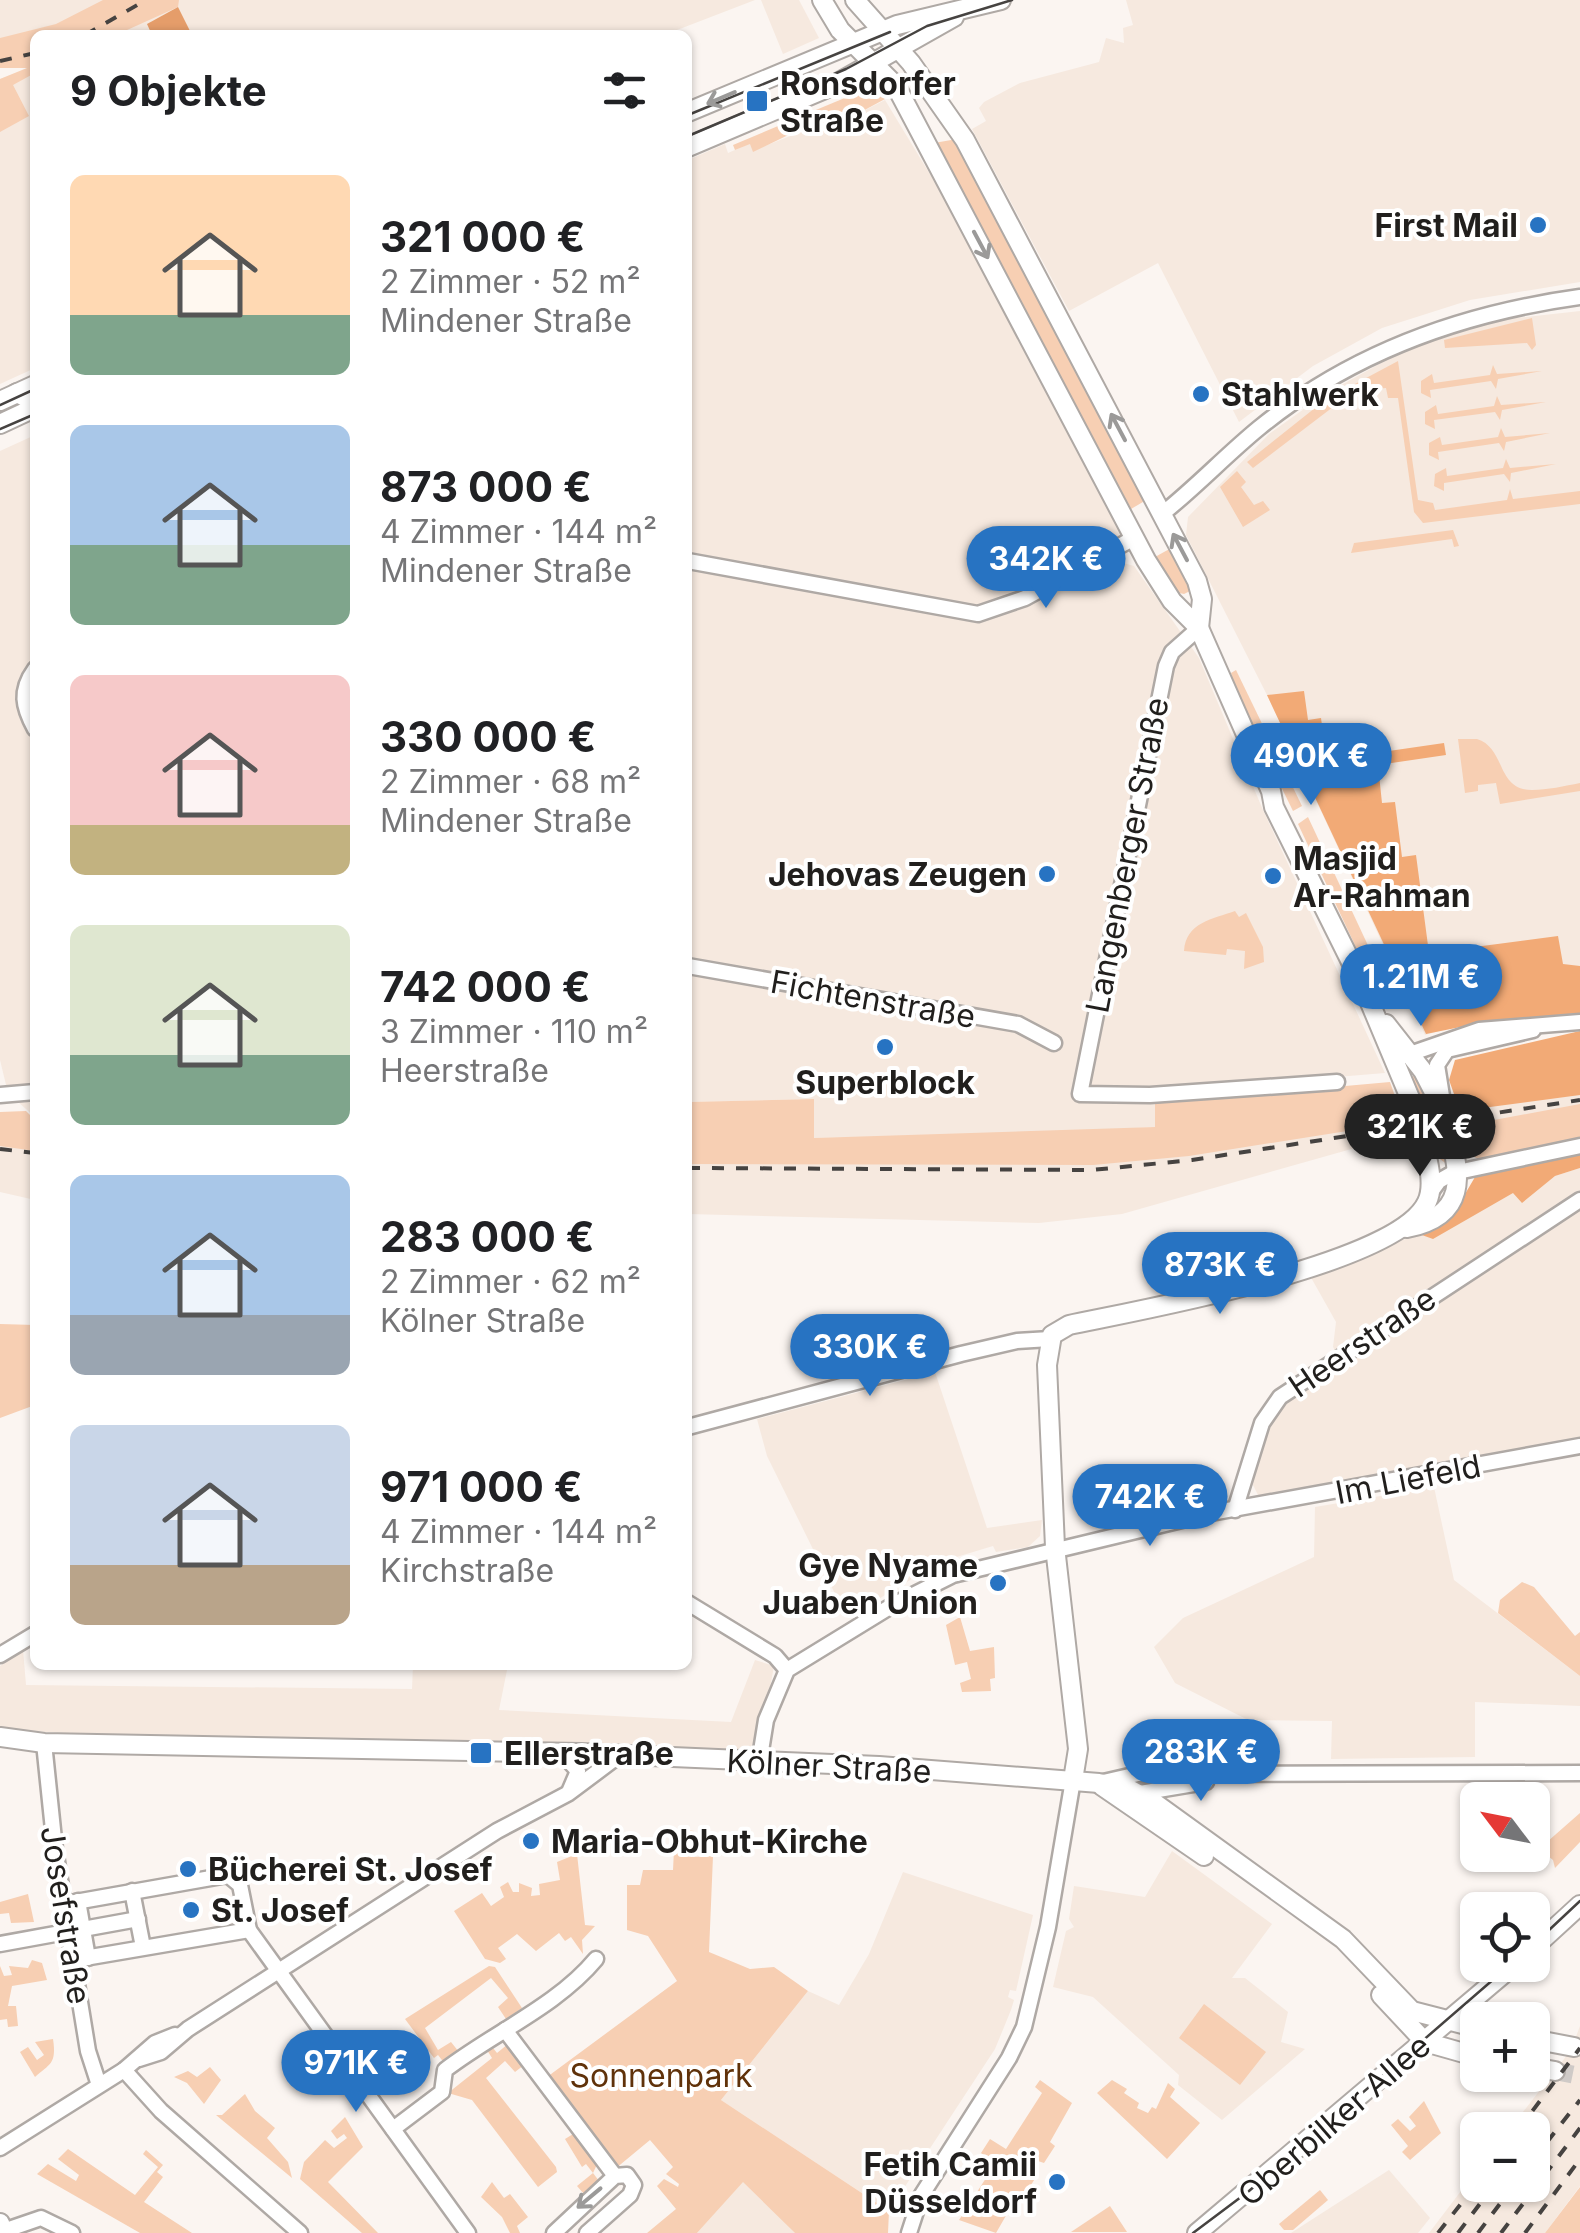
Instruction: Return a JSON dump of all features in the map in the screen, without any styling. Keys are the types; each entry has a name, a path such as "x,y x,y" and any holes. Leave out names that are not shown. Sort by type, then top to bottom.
{"main road":[{"path":"822,0 847,36 896,86 1148,526 1197,580 1202,600 1200,628"},
{"path":"855,0 911,64 979,166 1148,526 1172,602 1200,628 1387,1041 1402,1057 1421,1068 1442,1106 1456,1172 1456,1192 1442,1212 1424,1224 1397,1230 1295,1273 1069,1325 1050,1339 1056,1547 1078,1749 1073,1780"},
{"path":"692,110 834,50 847,36 881,32 931,14 1002,0"},
{"path":"692,144 832,86 912,37 977,7"},
{"path":"847,36 876,49 895,48"},
{"path":"911,64 912,37"},
{"path":"917,124 935,133 946,128 947,116"},
{"path":"0,424 30,410"},
{"path":"0,432 30,420"},
{"path":"1369,999 1402,1057 1430,1183 1419,1213 1397,1230"},
{"name":"Kölner Straße","path":"0,1737 39,1743"},
{"name":"Kölner Straße","path":"0,1746 39,1743 621,1754 1099,1783"},
{"path":"1099,1783 1158,1798 1342,1939 1412,2010 1460,2024"},
{"path":"1099,1783 1324,1938 1425,2042 1460,2052"},
{"path":"1550,1932 1580,1904"},
{"path":"1486,2002 1494,1982"},
{"name":"Oberbilker Allee","path":"1197,2233 1494,1982"},
{"path":"1550,2041 1574,2046"},
{"path":"1550,2070 1555,2071"}],"street":[{"path":"692,562 978,614 1025,598 1148,526 1261,426 1330,378 1382,351 1473,316 1580,297"},
{"name":"Langenberger Straße","path":"1200,628 1172,652 1166,666 1080,1094 1150,1095 1337,1082"},
{"path":"30,676 23,706 30,719"},
{"name":"Fichtenstraße","path":"692,967 1018,1024 1054,1043"},
{"path":"1402,1057 1489,1028 1580,1022"},
{"path":"1421,1068 1457,1046 1553,1024"},
{"path":"1441,1056 1437,1074 1442,1106"},
{"path":"0,1095 30,1092"},
{"path":"1422,1137 1437,1165 1456,1172"},
{"path":"1430,1183 1456,1172 1580,1146"},
{"name":"Heerstraße","path":"1235,1510 1262,1423 1280,1397 1580,1200"},
{"path":"692,1425 979,1350 1050,1339"},
{"name":"Im Liefeld","path":"1235,1510 1580,1446"},
{"path":"759,1762 766,1720 787,1670 931,1585 1056,1547 1235,1510"},
{"path":"692,1605 775,1656 787,1670"},
{"path":"0,1655 30,1637"},
{"name":"Josefstraße","path":"39,1743 79,1930 88,2051 100,2086"},
{"path":"560,1752 578,1771 568,1792"},
{"path":"0,2148 140,2059 161,2052 279,1971 498,1830 568,1792 621,1754"},
{"name":"Kölner Straße","path":"1099,1783 1122,1774 1580,1773"},
{"name":"Kölner Straße","path":"1158,1798 1231,1776"},
{"path":"909,2233 932,2176 1013,2052 1034,1992 1043,1978 1041,1957 1073,1780"},
{"path":"71,1902 228,1874 240,1885 249,1930 468,2233"},
{"path":"132,1891 143,1948"},
{"path":"0,1944 138,1919"},
{"path":"80,1959 249,1930"},
{"path":"393,2128 442,2092 445,2070 492,2034 505,2030 596,1958"},
{"path":"505,2030 615,2176"},
{"path":"124,2070 161,2111 300,2233"},
{"path":"560,2231 564,2219 615,2176 630,2177 633,2191 587,2233"},
{"path":"2,2229 41,2218 72,2233"}],"shaded area":[{"path":"0,0 755,0 677,30 125,30 144,20 71,30 30,30 30,39 0,62"},
{"path":"761,0 799,0 819,38 783,54"},
{"path":"1126,0 1580,0 1580,282 1470,300 1382,328 1313,366 1239,422 1158,263 1069,311 972,129 986,121 979,108 984,102 1020,83 1099,62 1106,38 1124,43 1123,28 1133,25"},
{"path":"178,7 190,30 150,30 147,24"},
{"path":"30,68 30,370 0,384 0,79"},
{"path":"885,100 991,275 1124,537 1008,599 977,610 692,555 692,158 725,144 728,153 751,143 754,150 816,126 822,132"},
{"path":"1580,311 1580,1012 1489,1017 1425,1035 1267,695 1186,535 1188,517 1269,434 1325,394 1392,357 1451,333 1498,320"},
{"path":"30,437 30,1113 8,1093 0,1060 0,451"},
{"path":"1120,562 1134,566 1199,658 1263,810 1385,1073 1166,1091 1155,1104 1156,1127 996,1135 813,1138 813,1099 692,1102 692,566 981,619"},
{"path":"1304,691 1308,720 1321,718 1327,760 1444,743 1446,755 1378,765 1382,803 1395,802 1402,857 1416,855 1429,953 1558,936 1563,964 1580,966 1580,1013 1490,1021 1426,1034 1267,695"},
{"path":"1580,1031 1580,1095 1460,1111 1449,1080 1455,1060"},
{"path":"1580,1084 1580,1113 1462,1126 1456,1104 1479,1096"},
{"path":"1403,1115 1408,1133 1122,1214 1039,1223 692,1214 692,1160 1379,1124"},
{"path":"0,1139 30,1142 30,1199 0,1192"},
{"path":"1580,1151 1580,1168 1555,1176 1522,1203 1513,1193 1433,1239 1419,1234 1458,1206 1475,1177"},
{"path":"1580,1168 1580,1444 1260,1499 1251,1481 1272,1420 1289,1401 1342,1361 1333,1347 1336,1322 1309,1274 1419,1234 1433,1238 1514,1191 1539,1188 1555,1176"},
{"path":"935,1372 987,1528 1042,1520 1040,1536 1028,1547 996,1552 993,1546 940,1562 847,1618 767,1456 757,1419"},
{"path":"1434,1487 1454,1580 1580,1676 1580,1706 1475,1702 1475,1757 1331,1759 1332,1721 1248,1720 1175,1683 1154,1647 1183,1618 1314,1557 1315,1507"},
{"path":"23,1649 26,1685 412,1689 413,1670 507,1670 499,1710 731,1722 755,1660 774,1666 759,1749 745,1758 463,1741 108,1736 0,1729 0,1666"},
{"path":"1172,1851 1272,1924 1232,1978 1245,1978 1288,2012 1281,2042 1305,2049 1222,2120 1178,2085 1179,2075 1093,1997 1053,1987 1066,1931 1074,1927 1069,1919 1074,1886 1145,1897"},
{"path":"903,1872 1033,1915 1016,1991 1010,1990 1008,1997 1014,2000 995,2049 889,2211 721,2100 808,1991 839,2005 869,1954"},
{"path":"1580,2026 1580,2186 1545,2233 1429,2233 1460,2192 1460,2202 1550,2202 1550,2112 1523,2112 1538,2092 1550,2092 1550,2077 1571,2050"},
{"path":"1389,2170 1430,2218 1418,2233 1291,2233"},
{"path":"743,2181 758,2194 795,2233 697,2233"}],"green space":[{"path":"103,0 179,0 178,7 127,30 32,30 56,24"},
{"path":"30,30 30,76 13,85 29,116 0,132 0,79 27,68 0,68 0,38"},
{"path":"864,90 875,90 885,99 822,133 811,112"},
{"path":"809,113 813,123 753,152 750,144 735,150 733,145"},
{"path":"957,139 1148,499 1131,509 934,143"},
{"path":"1532,318 1536,345 1532,350 1527,343 1445,348 1444,340"},
{"path":"1398,361 1418,500 1433,503 1435,510 1507,500 1510,489 1513,499 1580,491 1580,504 1423,523 1414,512 1398,398 1388,398 1386,388 1354,391 1253,468 1247,462 1325,400"},
{"path":"1493,365 1497,374 1542,371 1498,379 1496,389 1491,381 1430,390 1431,398 1421,393 1421,381 1432,374 1434,383 1490,375"},
{"path":"1497,396 1501,405 1546,402 1502,410 1500,420 1495,412 1434,420 1435,429 1425,424 1425,412 1436,405 1438,414 1494,406"},
{"path":"1501,428 1505,437 1550,433 1506,442 1504,451 1499,443 1438,452 1439,460 1429,455 1429,443 1440,437 1442,445 1498,437"},
{"path":"1506,459 1510,468 1556,464 1511,473 1510,482 1504,474 1444,483 1444,491 1434,486 1435,474 1446,468 1447,476 1503,468"},
{"path":"1237,471 1246,482 1241,487 1254,505 1263,501 1270,510 1243,527 1220,487"},
{"path":"1453,530 1459,546 1454,547 1452,539 1351,553 1354,543"},
{"path":"1173,547 1192,590 1184,594 1175,592 1155,557"},
{"path":"1236,670 1302,806 1293,811 1239,701 1231,673"},
{"path":"1458,739 1477,739 1493,751 1506,776 1520,788 1580,783 1580,791 1500,804 1496,783 1478,785 1478,791 1465,793"},
{"path":"1308,817 1379,969 1369,975 1298,824"},
{"path":"1235,911 1239,917 1246,913 1263,947 1264,962 1244,969 1245,951 1227,949 1226,955 1184,951 1195,928"},
{"path":"1415,1074 1435,1106 1449,1166 1435,1155 1412,1078"},
{"path":"1390,1082 1404,1122 1189,1156 1093,1165 692,1164 692,1102 814,1099 814,1138 1155,1127 1155,1103"},
{"path":"1580,1104 1580,1139 1484,1162 1469,1154 1462,1126"},
{"path":"26,1111 30,1115 30,1150 0,1146 0,1112"},
{"path":"0,1324 30,1325 30,1407 0,1418"},
{"path":"1522,1582 1534,1587 1575,1636 1580,1632 1580,1676 1498,1613 1500,1600"},
{"path":"960,1617 970,1651 994,1647 995,1678 990,1679 991,1691 962,1692 960,1683 971,1679 967,1662 955,1665 946,1625"},
{"path":"1580,1813 1580,1842 1555,1868 1550,1858 1550,1839"},
{"name":"Sonnenpark","path":"686,1830 694,1831 693,1857 713,1856 709,1952 750,1969 774,1967 808,1991 721,2100 889,2211 888,2233 795,2233 743,2182 697,2233 647,2233 676,2209 657,2186 664,2179 678,2187 666,2174 673,2167 650,2140 615,2169 547,2077 677,1981 648,1936 627,1930 627,1885 640,1885 643,1870 673,1870 674,1850 685,1850"},
{"path":"577,1854 585,1925 595,1926 582,1940 583,1954 571,1937 565,1941 559,1933 536,1951 517,1934 498,1948 506,1959 500,1963 485,1959 454,1911 482,1893 491,1906 504,1897 500,1887 508,1882 513,1892 519,1892 519,1883 532,1888 531,1896 540,1895 539,1884 560,1880 557,1862"},
{"path":"28,1894 34,1922 11,1923 9,1913 0,1914 0,1902"},
{"path":"32,1960 42,1963 47,1980 12,1986 8,2006 16,2006 18,2026 8,2027 7,2019 0,2020 0,1966 4,1976 12,1975 9,1966 28,1968"},
{"path":"489,1966 495,1967 522,2008 506,2019 498,2007 508,1998 491,1978 425,2028 438,2050 451,2042 459,2052 445,2064 438,2055 434,2058 405,2019"},
{"path":"1204,2004 1266,2052 1240,2085 1179,2038"},
{"path":"53,2039 53,2059 35,2077 20,2052 28,2047 37,2060 44,2055 35,2042"},
{"path":"489,2043 497,2053 508,2044 524,2065 515,2072 505,2061 486,2078 556,2167 557,2172 538,2187 472,2100 448,2093 492,2058 485,2047"},
{"path":"395,2046 417,2077 401,2089 379,2058"},
{"path":"210,2067 221,2080 204,2104 187,2083 174,2077 188,2071 197,2077"},
{"path":"1040,2080 1072,2103 1050,2142 1055,2146 1044,2163 1038,2161 1030,2174 1036,2177 1024,2196 1019,2193 996,2233 959,2220 995,2164 981,2153 990,2139 1006,2149 1042,2093 1035,2087"},
{"path":"1112,2080 1127,2089 1124,2093 1139,2103 1137,2108 1148,2113 1152,2107 1156,2109 1168,2083 1175,2089 1170,2097 1200,2123 1167,2159 1097,2093"},
{"path":"245,2094 255,2111 275,2128 267,2138 288,2162 292,2178 216,2115 222,2115"},
{"path":"1424,2101 1441,2133 1410,2160 1402,2152 1408,2146 1391,2125 1398,2119 1410,2131 1416,2126 1409,2117"},
{"path":"345,2117 363,2147 328,2182 378,2233 362,2233 300,2179 304,2162 325,2140 334,2148 347,2138 344,2134 337,2139 331,2131"},
{"path":"578,2131 599,2160 593,2173 586,2164 582,2167 565,2139"},
{"path":"68,2149 135,2195 158,2167 143,2154 146,2150 163,2165 157,2172 163,2177 144,2202 192,2233 140,2233 37,2174 48,2164 76,2181 79,2175 58,2159"},
{"path":"593,2173 599,2181 584,2194 577,2186"},
{"path":"492,2182 504,2198 510,2194 528,2217 517,2226 520,2233 510,2233 502,2217 481,2197"},
{"path":"1580,2187 1580,2233 1545,2233"},
{"path":"1320,2190 1328,2200 1293,2230 1284,2230 1279,2224"},
{"path":"1110,2206 1127,2232 1071,2232"}],"tunnel":[{"path":"1555,2071 1580,2076"}],"tram line":[{"path":"692,134 846,69 927,26 1012,0"},
{"path":"692,113 890,32"},
{"path":"0,405 30,391"},
{"path":"0,429 30,416"},
{"path":"1550,1929 1580,1901"},
{"path":"1193,2233 1249,2191 1490,1982"}],"railway":[{"path":"94,30 146,0"},
{"path":"0,61 30,54"},
{"path":"692,1168 1092,1170 1192,1160 1580,1100"},
{"path":"0,1149 30,1152"},
{"path":"1532,2112 1580,2048"},
{"path":"1550,2138 1580,2100"},
{"path":"1501,2233 1580,2128"},
{"path":"1525,2233 1580,2159"},
{"path":"1438,2233 1462,2202"},
{"path":"1458,2233 1481,2202"},
{"path":"1478,2233 1501,2202"}],"place":[{"name":"Ronsdorfer Straße","path":"757,101"},
{"name":"First Mail","path":"1538,225"},
{"name":"Stahlwerk","path":"1201,394"},
{"name":"Jehovas Zeugen","path":"1047,874"},
{"name":"Masjid Ar-Rahman","path":"1273,876"},
{"name":"Superblock","path":"885,1047"},
{"name":"Gye Nyame Juaben Union","path":"998,1583"},
{"name":"Ellerstraße","path":"481,1753"},
{"name":"Maria-Obhut-Kirche","path":"531,1841"},
{"name":"Bücherei St. Josef","path":"188,1869"},
{"name":"St. Josef","path":"191,1910"},
{"name":"Fetih Camii Düsseldorf","path":"1057,2182"}]}
